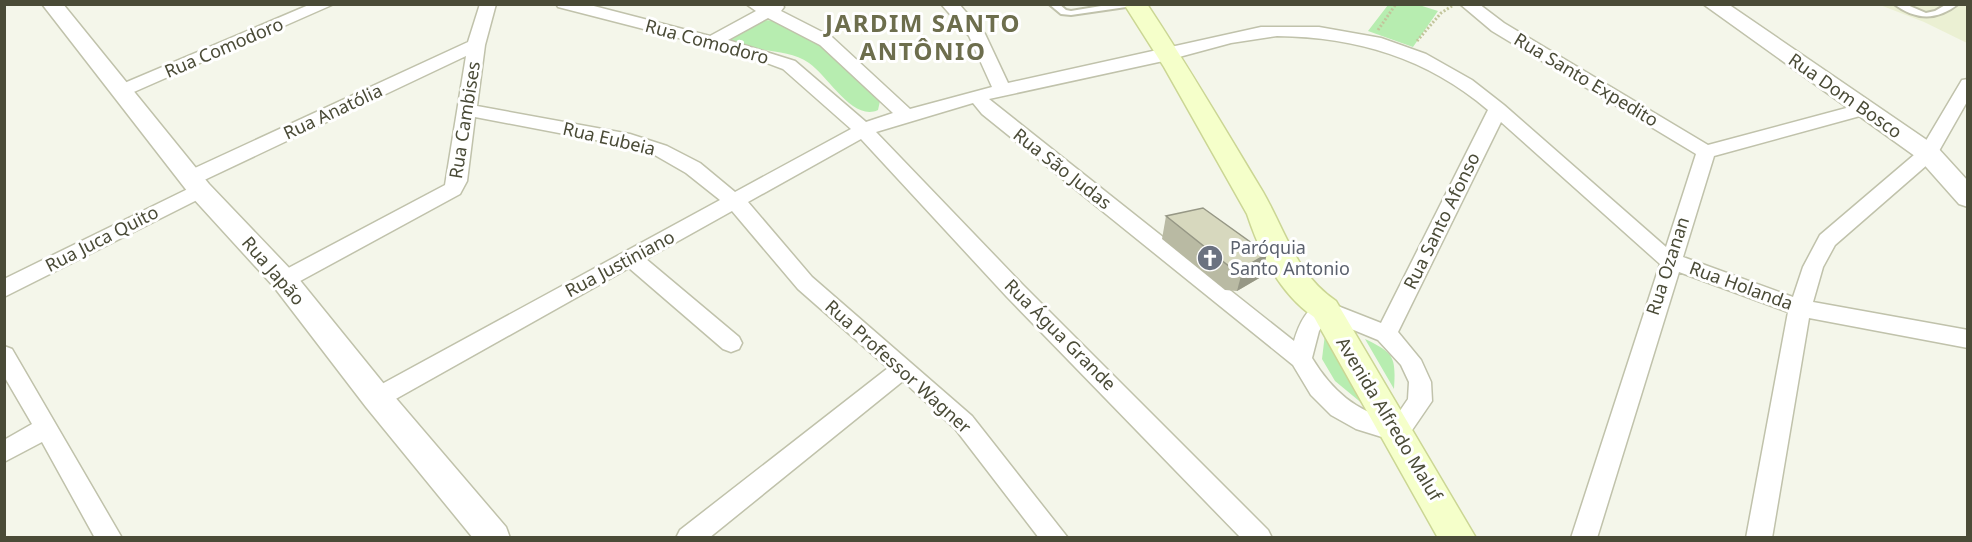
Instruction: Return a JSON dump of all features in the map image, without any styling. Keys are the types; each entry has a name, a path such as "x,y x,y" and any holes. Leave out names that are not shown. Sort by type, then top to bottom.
{"main road":[{"name":"Avenida Alfredo Maluf","path":"1134,4 1168,55 1261,214 1267,233 1295,280 1321,307 1398,432 1458,537"}],"street":[{"name":"Rua Japão","path":"52,4 195,184 284,280 377,398 494,537"},
{"name":"Rua Comodoro","path":"121,91 297,10 326,4"},
{"name":"Rua Cambises","path":"284,280 449,193 457,181 476,45 488,4"},
{"name":"Rua Comodoro","path":"564,4 751,51 789,65 863,130"},
{"path":"949,4 977,34 1003,92"},
{"name":"Rua Santo Expedito","path":"1468,4 1498,27 1706,152"},
{"name":"Rua Dom Bosco","path":"1713,4 1928,153 1968,198"},
{"path":"711,42 768,7 826,41 906,115"},
{"name":"Rua Holanda","path":"1168,55 1275,31 1330,33 1371,41 1440,67 1498,108 1649,245 1670,260 1800,308 1968,339"},
{"name":"Rua Anatólia","path":"195,184 476,45"},
{"path":"978,97 1058,76 1168,55"},
{"path":"1759,537 1800,308 1813,267 1827,240 1928,153 1968,84"},
{"name":"Rua Justiniano","path":"377,398 735,203 863,130 906,115 978,97"},
{"name":"Rua São Judas","path":"978,97 988,110 1301,359"},
{"name":"Rua Santo Afonso","path":"1386,334 1498,108"},
{"path":"1706,152 1865,109"},
{"name":"Rua Eubeia","path":"468,110 630,140 660,150 693,168 735,203"},
{"name":"Rua Água Grande","path":"863,130 1015,291 1259,537"},
{"name":"Rua Ozanan","path":"1584,537 1706,152"},
{"name":"Rua Juca Quito","path":"4,289 195,184"},
{"name":"Rua Professor Wagner","path":"735,203 747,212 805,283 964,423 1055,537"},
{"path":"631,258 731,343"},
{"path":"1321,307 1386,334 1410,360 1420,382 1420,401 1398,432 1374,426 1345,412 1316,387 1301,359 1306,334 1321,307"},
{"path":"4,355 109,537"},
{"path":"689,537 904,368"},
{"path":"4,452 46,428"}],"lane":[{"path":"1053,4 1064,12 1071,13 1134,4"},
{"path":"1898,4 1919,15 1929,17 1954,4"}],"path":[{"path":"1371,41 1396,4"},
{"path":"1414,45 1441,13 1455,4"}],"shaded area":[{"path":"1880,5 1967,5 1967,43 1924,22"}],"green space":[{"path":"1388,5 1419,5 1438,11 1413,47 1368,31"},
{"path":"764,20 793,28 823,48 875,94 880,101 878,110 869,112 859,110 850,104 816,69 800,58 748,47 729,39"},
{"path":"1325,334 1364,405 1335,381 1322,359"},
{"path":"1365,339 1382,348 1391,357 1394,369 1394,389"}],"building":[{"path":"1203,208 1267,254 1243,268 1230,267 1166,216"}],"place":[{"name":"Paróquia Santo Antonio","path":"1210,258"}],"district":[{"name":"JARDIM SANTO ANTÔNIO","path":"923,38"}]}
